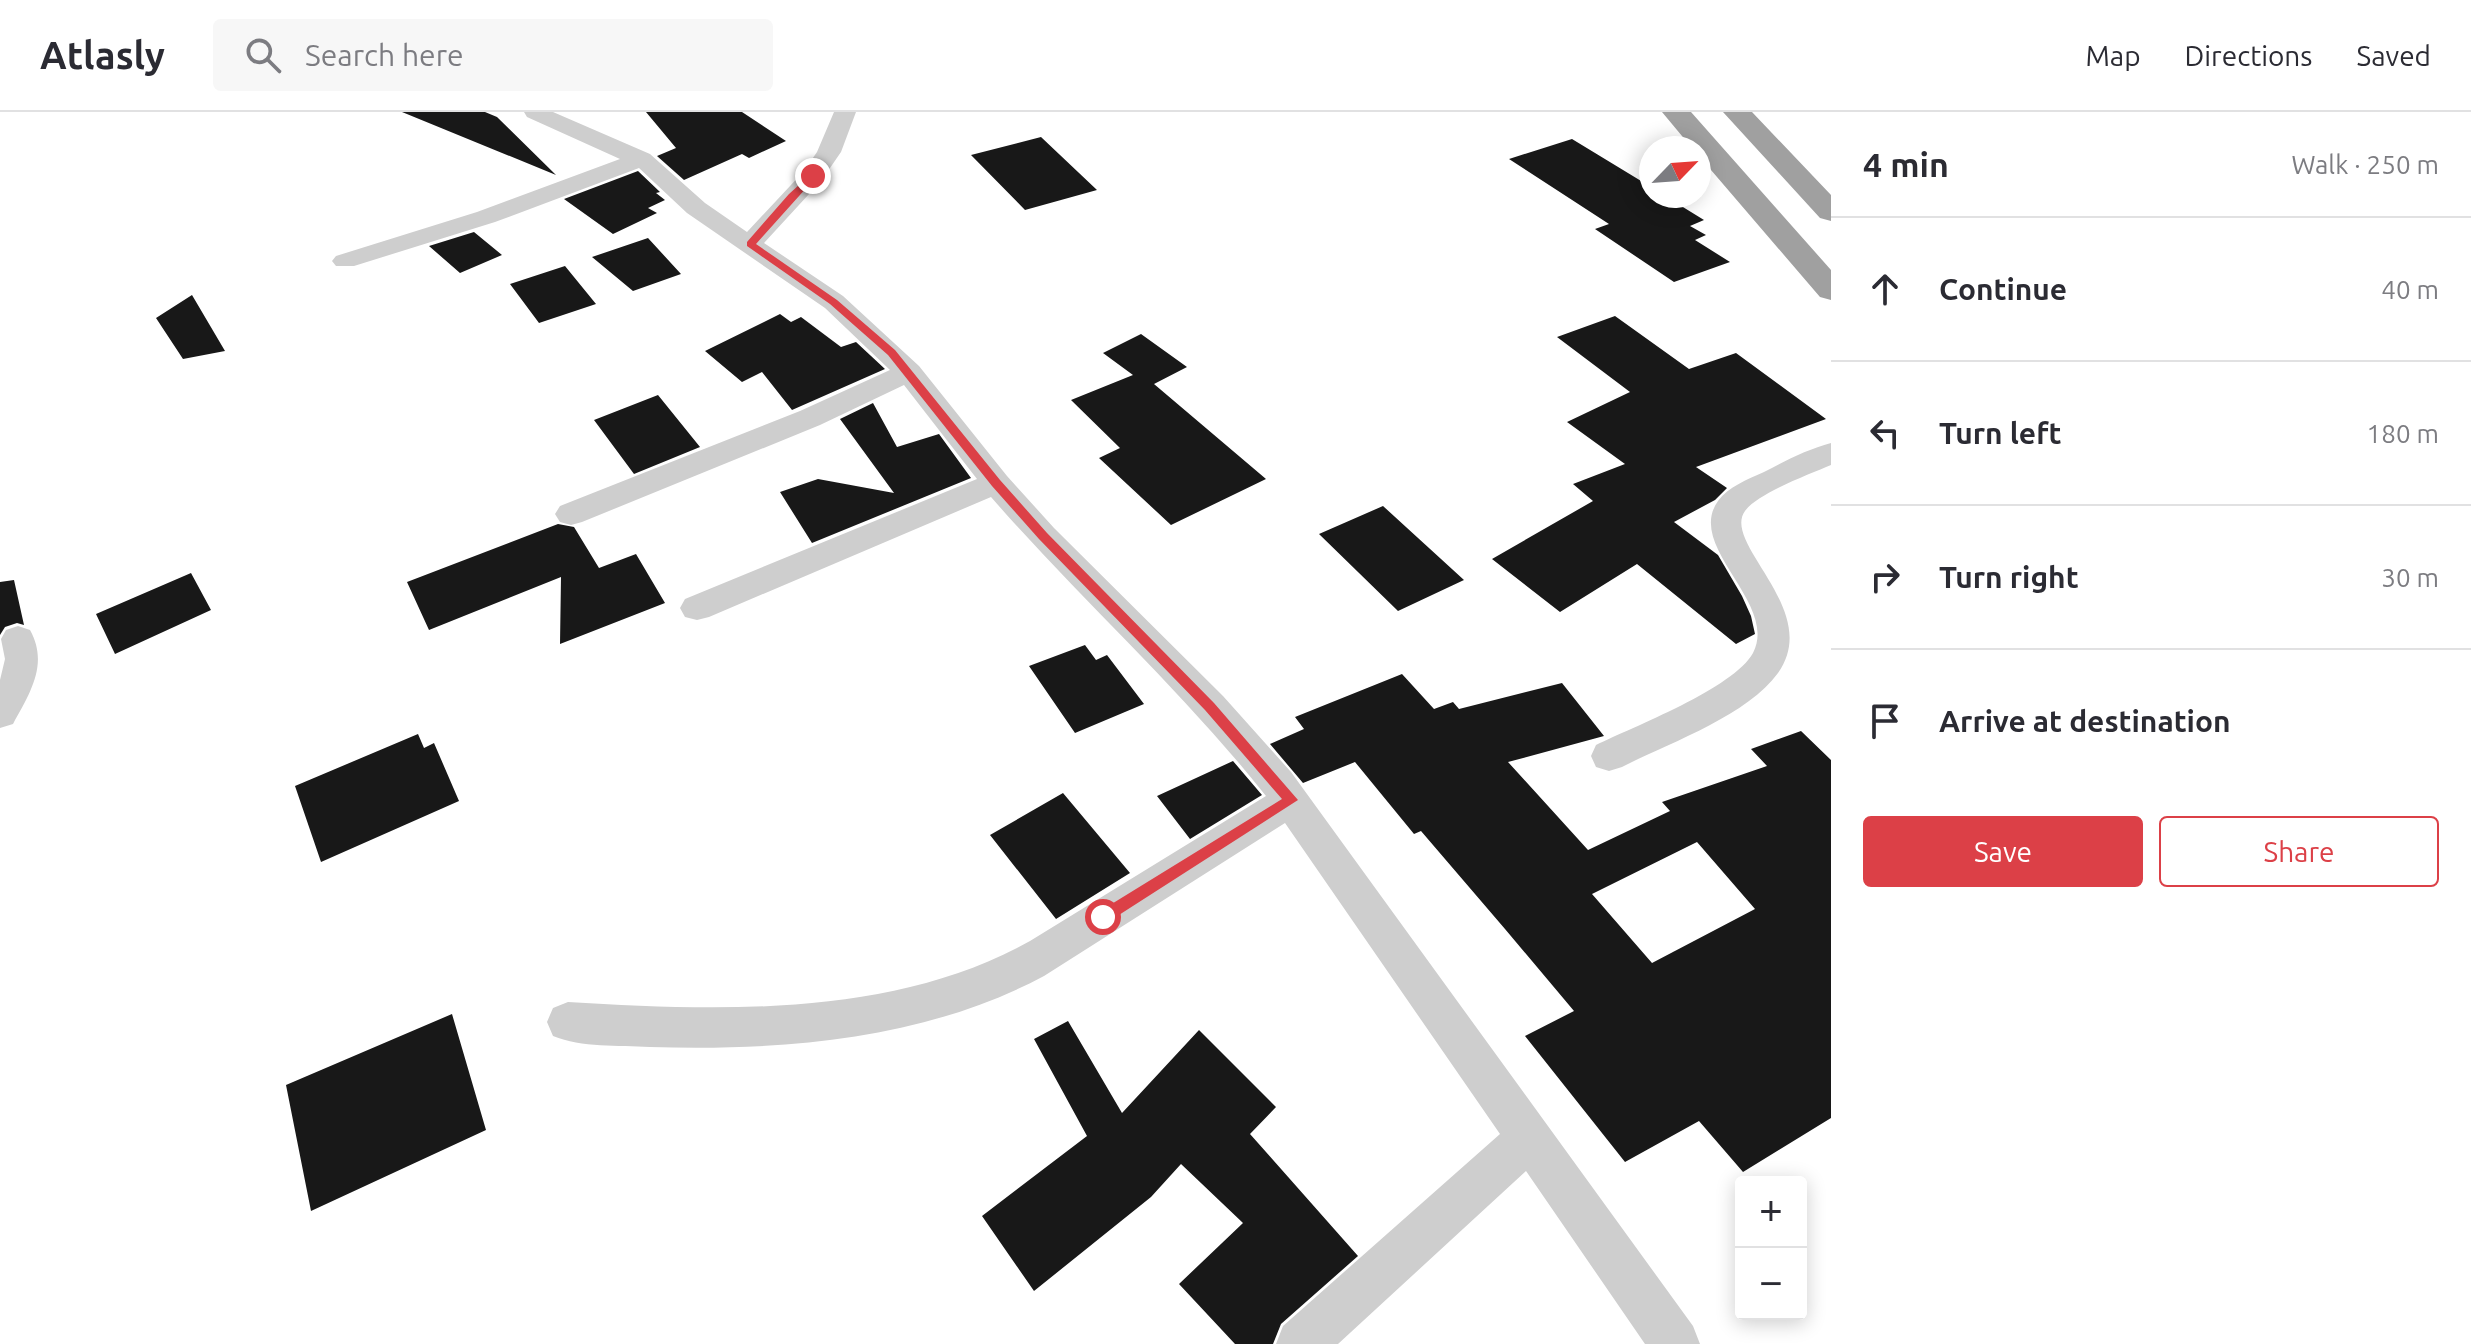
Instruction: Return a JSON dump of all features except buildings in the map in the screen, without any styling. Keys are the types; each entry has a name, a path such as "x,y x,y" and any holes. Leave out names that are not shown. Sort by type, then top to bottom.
{"highway":[{"path":"1676,112 1831,290"},
{"path":"1737,112 1831,212"}],"street":[{"path":"535,112 642,159 696,208 834,302 892,353 996,483 1082,579 1210,706 1291,800 1675,1344"},
{"path":"750,244 813,176 829,152 845,112"},
{"path":"345,261 486,217 642,159"},
{"path":"571,514 810,418 909,372"},
{"path":"1609,756 1729,694 1765,663 1774,649 1774,632 1769,612 1731,542 1724,522 1727,510 1751,491 1831,453"},
{"path":"697,608 996,483"},
{"path":"0,714 22,672 23,652 18,639"},
{"path":"568,1022 653,1028 748,1026 886,1013 945,997 1003,975 1051,948 1291,800"},
{"path":"1301,1344 1528,1139"}],"route":[{"path":"813,176 750,244 834,302 892,353 996,483 1043,536 1210,706 1291,800 1103,917"}]}
